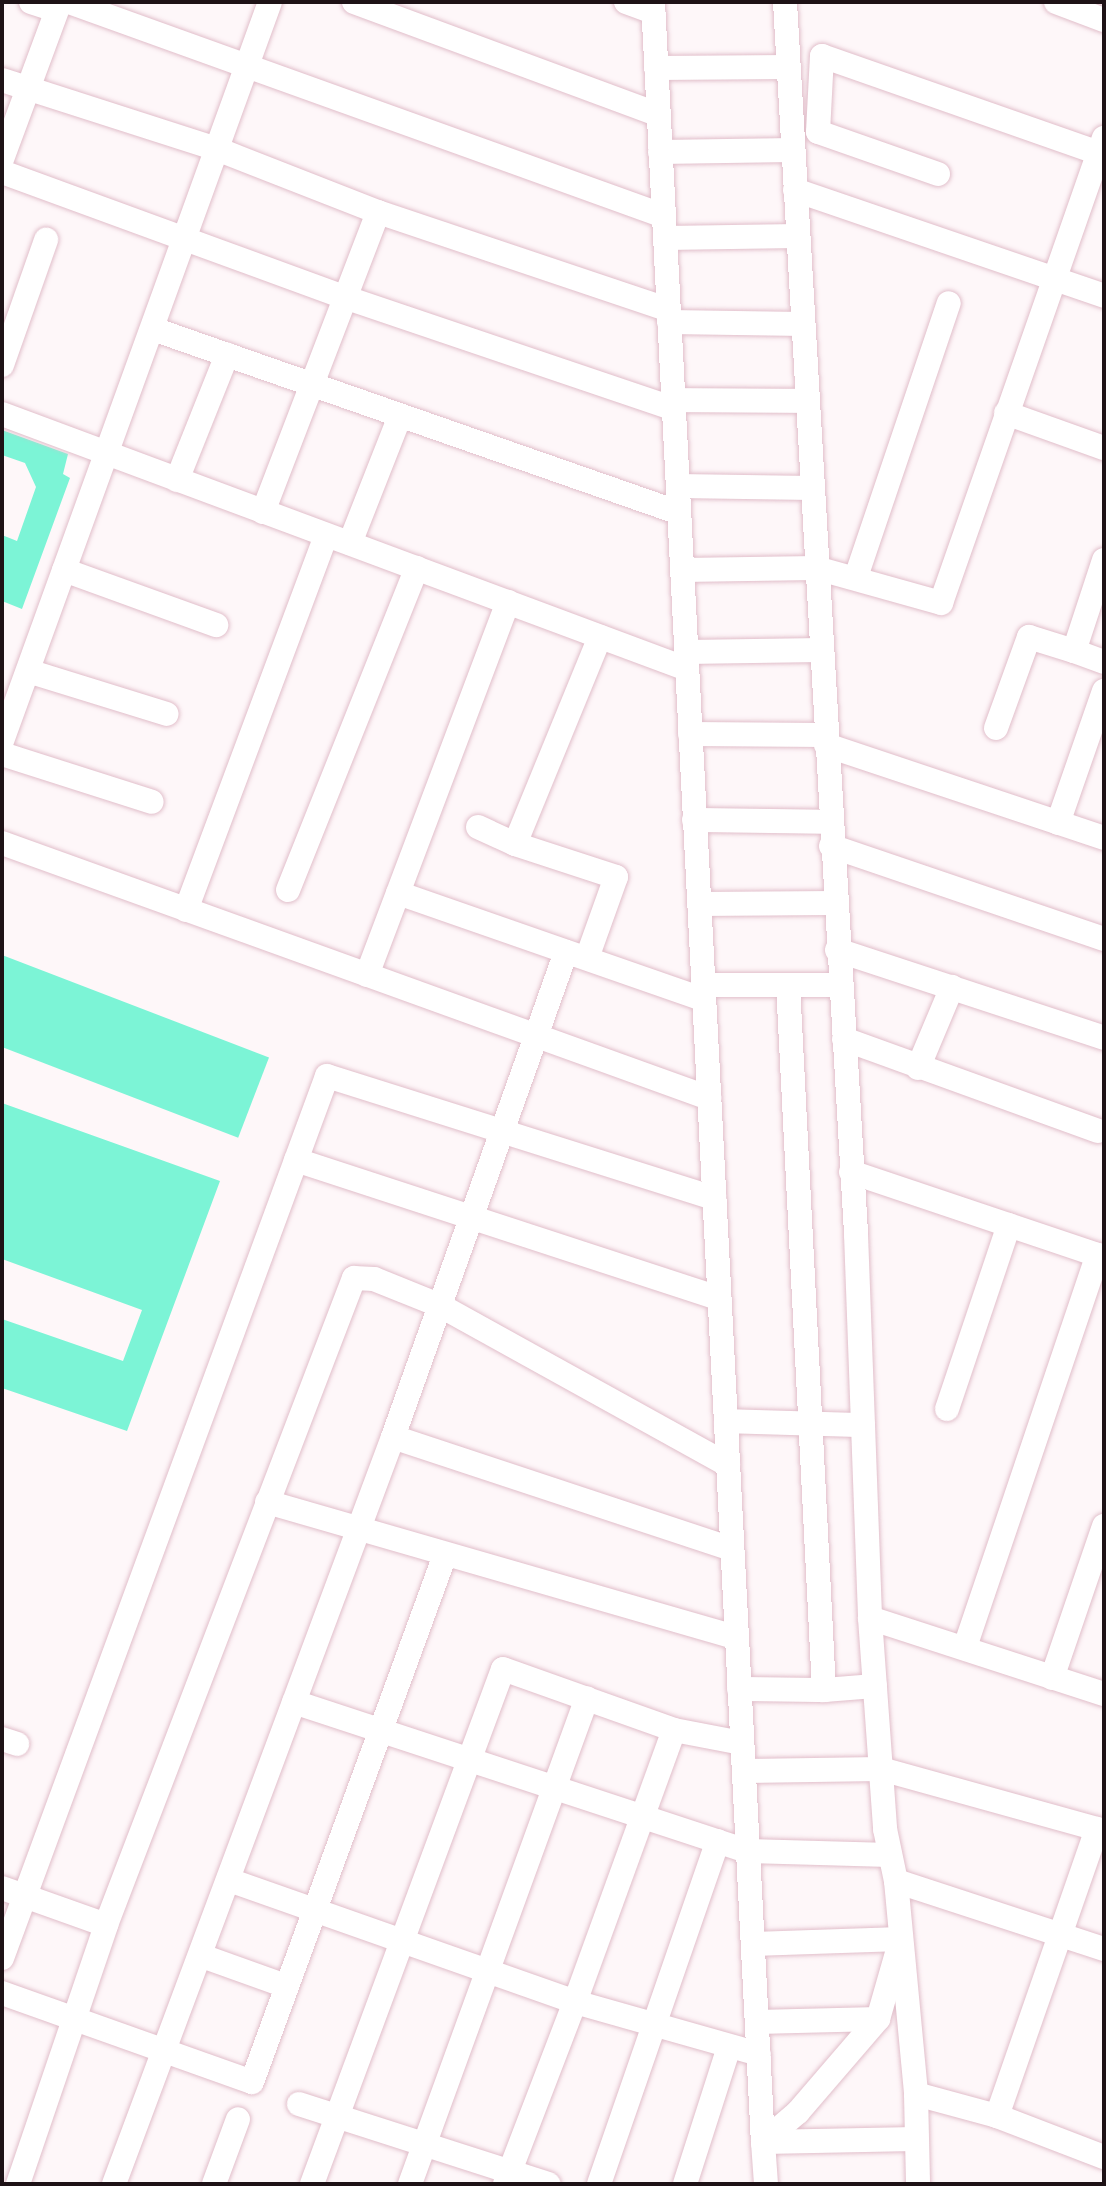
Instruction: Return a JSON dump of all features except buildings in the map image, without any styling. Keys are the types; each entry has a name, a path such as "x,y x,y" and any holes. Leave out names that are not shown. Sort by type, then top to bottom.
{"street":[{"path":"31,2 61,5 248,63 664,227 798,236"},
{"path":"2,741 270,2"},
{"path":"354,2 659,115"},
{"path":"626,2 653,7 766,2184"},
{"path":"785,2 851,1172 870,1618 881,1769 890,1855 896,1881 916,2094 918,2184"},
{"path":"1056,2 1104,20"},
{"path":"2,159 61,5"},
{"path":"682,570 816,568 941,603 1052,278 1101,146 822,56 818,132 938,174"},
{"path":"656,68 789,67"},
{"path":"2,80 217,149 378,212 668,316 803,324"},
{"path":"660,152 793,150"},
{"path":"2,172 344,297 674,405 807,401"},
{"path":"795,190 1104,296"},
{"path":"263,512 378,212"},
{"path":"2,365 46,240"},
{"path":"856,577 949,303"},
{"path":"153,329 677,512"},
{"path":"177,480 227,355"},
{"path":"1006,413 1104,448"},
{"path":"2,414 600,637 686,661 821,650"},
{"path":"350,543 400,416"},
{"path":"678,486 812,488"},
{"path":"186,910 326,535"},
{"path":"1074,651 1104,560"},
{"path":"288,890 417,568"},
{"path":"64,570 216,625"},
{"path":"367,975 508,602"},
{"path":"515,844 600,637"},
{"path":"996,728 1029,637 1104,662"},
{"path":"28,671 167,714"},
{"path":"1058,823 1104,691"},
{"path":"690,734 826,740 1104,838"},
{"path":"2,754 152,802"},
{"path":"694,820 831,834 1104,939"},
{"path":"114,2184 202,1956 537,1036 616,877 515,844 478,827"},
{"path":"2,843 709,1098"},
{"path":"398,893 576,955 703,992 788,985 839,985"},
{"path":"699,904 834,903"},
{"path":"837,950 1104,1038"},
{"path":"788,985 824,1690"},
{"path":"918,1068 952,987"},
{"path":"844,1039 1098,1131"},
{"path":"2,1958 327,1076 714,1198"},
{"path":"296,1160 719,1298"},
{"path":"851,1172 1101,1256 965,1647"},
{"path":"947,1409 1009,1225"},
{"path":"18,2184 106,1925 354,1278 374,1279 441,1306 728,1465"},
{"path":"726,1421 863,1425"},
{"path":"393,1437 732,1549"},
{"path":"267,1502 737,1638"},
{"path":"1052,1678 1104,1526"},
{"path":"2,1993 252,2082 445,1555"},
{"path":"870,1618 1104,1694"},
{"path":"312,2184 503,1669 674,1730 742,1743"},
{"path":"739,1689 824,1690 875,1686"},
{"path":"410,2184 490,1972 587,1698"},
{"path":"294,1702 382,1733 558,1785 748,1851 890,1855"},
{"path":"507,2178 674,1730"},
{"path":"746,1771 881,1769 1100,1830 997,2116"},
{"path":"599,2184 718,1841"},
{"path":"229,1880 575,2002 759,2054"},
{"path":"896,1881 1061,1932 1104,1949"},
{"path":"2,1888 106,1925"},
{"path":"753,1944 901,1939"},
{"path":"763,2142 798,2112 878,2019 901,1939"},
{"path":"202,1956 286,1986"},
{"path":"757,2022 878,2019"},
{"path":"685,2184 729,2047"},
{"path":"916,2094 997,2116 1104,2157"},
{"path":"299,2104 424,2145 507,2178 548,2184"},
{"path":"214,2184 238,2119"},
{"path":"763,2142 916,2139"}]}
